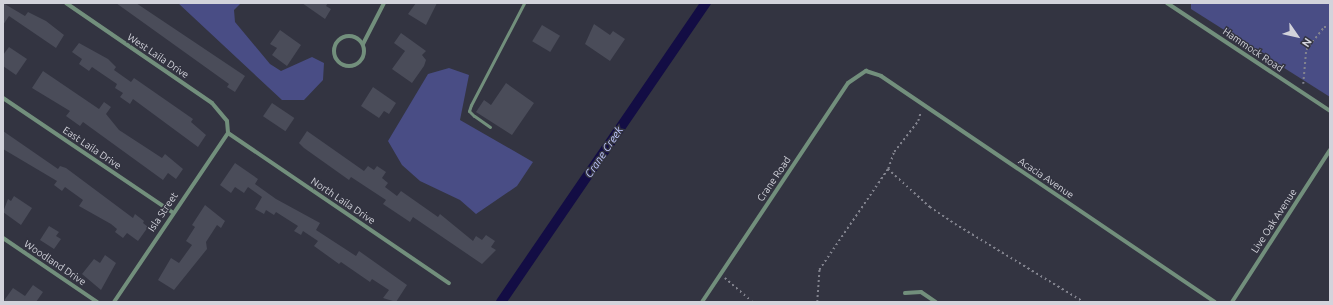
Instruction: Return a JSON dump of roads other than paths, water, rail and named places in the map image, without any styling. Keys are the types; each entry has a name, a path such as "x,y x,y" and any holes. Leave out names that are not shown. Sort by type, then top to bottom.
{"street":[{"name":"West Laila Drive","path":"66,3 212,103 227,121 228,133"},
{"path":"362,44 355,37 342,38 335,46 335,56 341,64 356,64 364,53 362,44 384,3"},
{"name":"Hammock Road","path":"1167,3 1330,111"},
{"name":"Acacia Avenue","path":"866,71 881,76 1215,302"},
{"name":"Crane Road","path":"702,302 848,83 866,71"},
{"name":"East Laila Drive","path":"3,98 172,212"},
{"name":"Isla Street","path":"114,302 172,212 228,133"},
{"name":"North Laila Drive","path":"228,133 449,283"},
{"name":"Live Oak Avenue","path":"1232,302 1330,150"},
{"name":"Woodland Drive","path":"3,238 97,302"},
{"path":"905,293 922,292 936,302"}],"lane":[{"path":"490,127 469,111 524,3"}],"waterway":[{"name":"Crane Creek","path":"501,302 706,3"}]}
